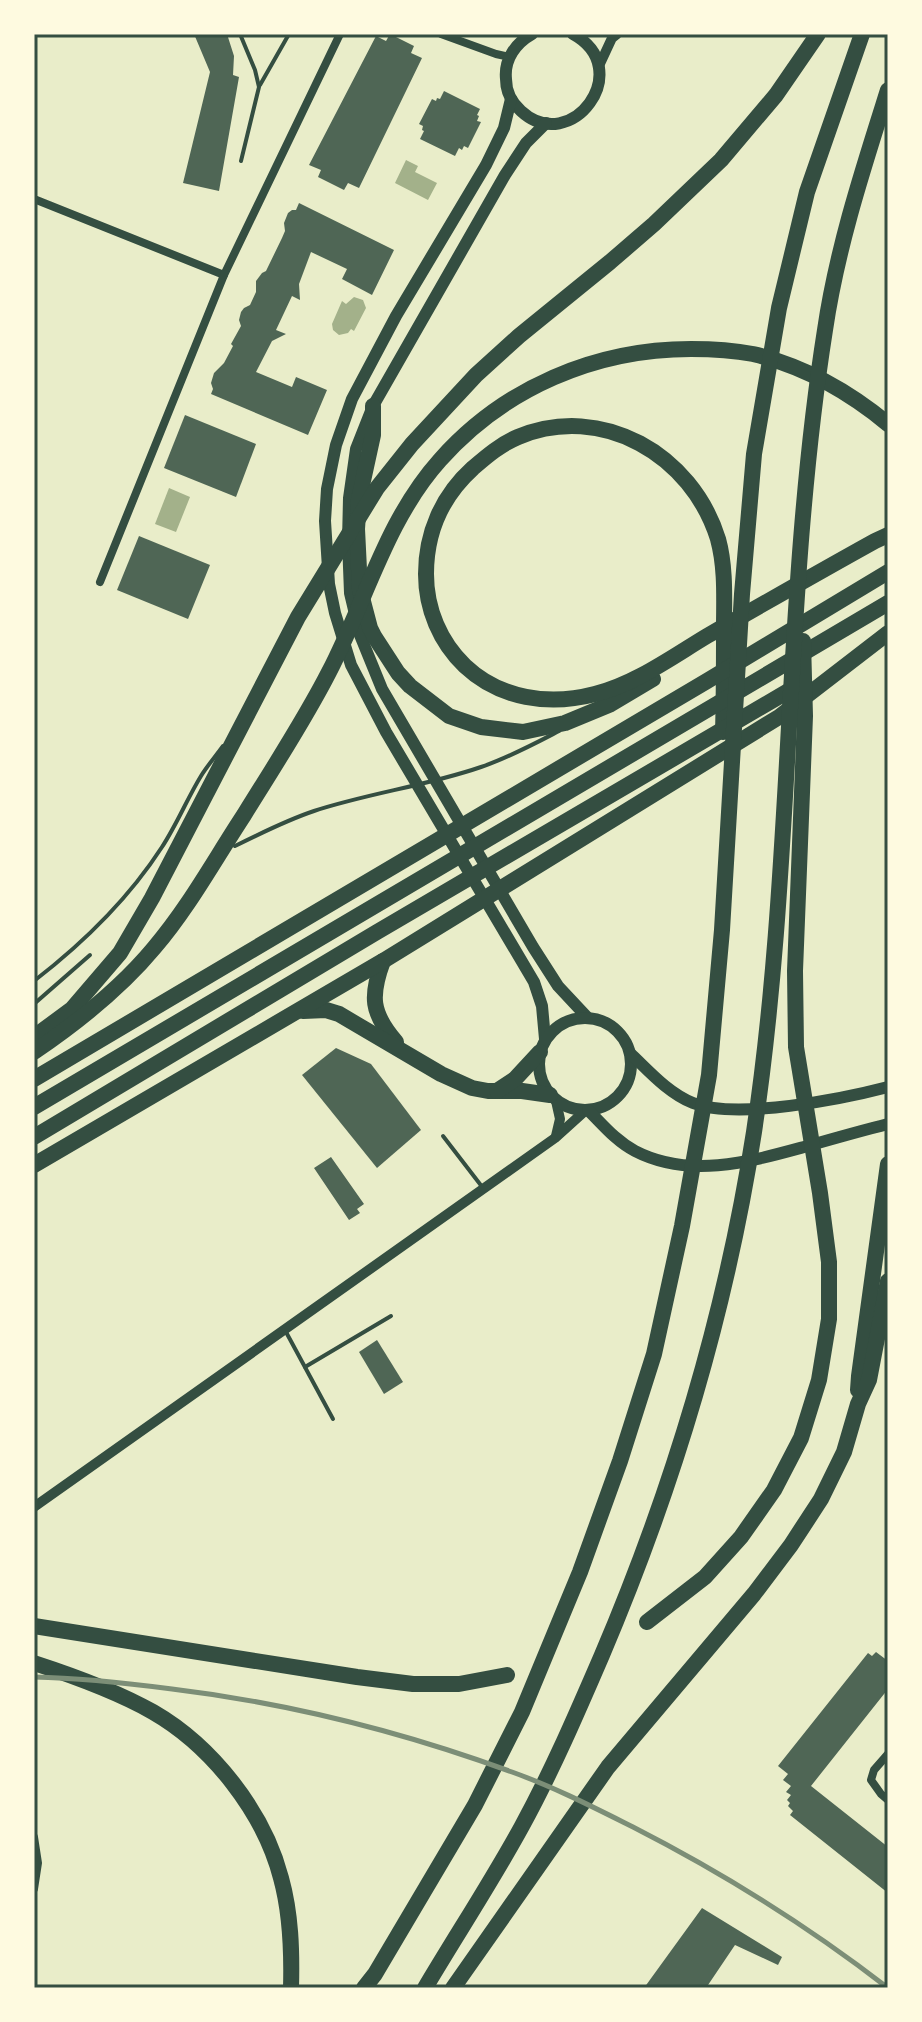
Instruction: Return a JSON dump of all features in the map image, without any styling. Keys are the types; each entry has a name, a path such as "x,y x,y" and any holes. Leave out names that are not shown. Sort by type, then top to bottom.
{"highway":[{"path":"34,1037 72,1009 120,953 152,898 298,617 377,488 456,395 493,359 610,262 698,183 759,116 818,34"},
{"path":"364,1988 475,1805 522,1712 563,1617 620,1461 654,1354 682,1226 709,1075 722,930 742,594 754,454 779,308 807,192 862,34"},
{"path":"425,1988 523,1825 579,1709 626,1597 673,1468 704,1366 734,1239 754,1132 774,946 800,539 810,432 825,324 852,204 888,90"},
{"path":"34,1052 123,981 184,909 323,684 408,502 448,451 471,429 518,395 576,368 633,353 663,349 718,349 773,360 822,379 888,424"},
{"path":"373,406 373,435 359,499 357,529 365,631 410,686 449,716 481,727 523,732 565,723 611,704 705,643 888,535"},
{"path":"705,643 596,694 541,701 505,691 472,672 456,658 436,624 426,586 428,539 435,521 454,488 480,462 518,437 547,429 592,429 630,438 656,453 690,484 705,507 723,565 722,930"},
{"path":"647,1622 705,1577 741,1537 774,1490 801,1438 819,1380 829,1319 829,1262 796,1047 795,971 805,716 800,539"},
{"path":"837,567 888,541"},
{"path":"34,1079 888,572"},
{"path":"34,1107 888,603"},
{"path":"34,1137 363,940 888,633"},
{"path":"34,1165 383,961 779,717 888,633"},
{"path":"383,961 374,993 377,1012 388,1032 405,1052"},
{"path":"297,1012 326,1010 339,1014 457,1082 480,1090 522,1091 553,1098"},
{"path":"496,1092 515,1079 542,1045"},
{"path":"858,1404 859,1376 888,1164"},
{"path":"453,1988 608,1767 754,1594 821,1499 844,1452 858,1404 869,1380 888,1281"},
{"path":"34,1626 413,1684 459,1684 507,1675"},
{"path":"34,1663 104,1688 153,1712 213,1759 240,1793 258,1823 281,1875 289,1918 291,1988"}],"main road":[{"path":"532,34 518,45 510,57 506,83 511,99 526,115 546,123 572,119 587,108 597,93 599,66 589,47 573,34"},
{"path":"511,99 504,128 486,165 396,316 352,399 336,445 327,489 325,521 329,584 335,613 362,689 534,982 542,1006 542,1045 538,1070 544,1087 565,1106 587,1110 610,1103 626,1085 631,1069 630,1053 622,1035 606,1022 587,1017 563,1022 542,1045"},
{"path":"373,406 505,175 526,143 546,123"},
{"path":"365,631 367,656 401,724 533,947 558,986 587,1017"},
{"path":"630,1053 678,1095 693,1103 728,1109 802,1103 888,1087"},
{"path":"587,1110 613,1137 635,1151 683,1165 726,1165 761,1159 888,1124"}],"street":[{"path":"100,582 224,275 340,34"},
{"path":"441,34 510,57"},
{"path":"599,66 617,34"},
{"path":"34,199 224,275"},
{"path":"553,1098 560,1119 555,1138"},
{"path":"34,1507 555,1138 587,1110"},
{"path":"888,1754 874,1770 871,1780 888,1800"},
{"path":"34,1837 38,1863 34,1889"}],"lane":[{"path":"241,34 259,87"},
{"path":"241,161 259,87 289,34"},
{"path":"235,846 315,811 482,767 611,704"},
{"path":"34,981 96,926 146,869 173,829 202,774 246,715"},
{"path":"34,1004 90,955"},
{"path":"443,1136 483,1189"},
{"path":"305,1367 391,1316"},
{"path":"285,1329 333,1419"}],"shaded area":[{"path":"406,160 418,166 415,172 437,183 428,200 395,183"},
{"path":"354,297 363,300 366,308 354,331 351,329 339,335 332,324 342,301 346,304"},
{"path":"169,488 190,497 176,532 155,524"}],"building":[{"path":"194,34 227,34 234,56 233,75 239,77 219,191 183,183 210,72"},
{"path":"390,34 414,46 411,53 422,58 359,188 348,183 344,190 318,177 321,170 309,165 376,36 386,41"},
{"path":"444,91 480,109 477,121 481,122 468,148 459,148 455,156 420,139 424,131 419,124 432,99 440,99"},
{"path":"299,203 394,250 372,295 342,279 347,269 311,252 299,284 300,300 292,296 276,330 286,334 272,341 256,372 292,387 296,377 327,390 308,435 211,394 214,373 224,363 241,326 241,312 250,305 256,292 256,281 266,271 282,238 288,213 296,210"},
{"path":"185,415 256,444 236,497 164,468"},
{"path":"139,536 210,565 188,619 117,590"},
{"path":"336,1048 371,1064 421,1130 377,1168 302,1075"},
{"path":"331,1157 364,1204 357,1209 360,1213 349,1220 314,1168"},
{"path":"377,1340 403,1382 384,1394 359,1352"},
{"path":"876,1652 888,1661 888,1689 811,1786 888,1847 888,1893 790,1815 793,1811 787,1800 791,1795 786,1792 791,1786 783,1780 788,1774 778,1766 868,1653 872,1656"},
{"path":"702,1908 782,1957 778,1965 735,1945 706,1988 644,1988"}],"railway":[{"path":"34,1677 138,1685 259,1702 387,1732 512,1772 588,1805 700,1863 796,1922 888,1988"}]}
